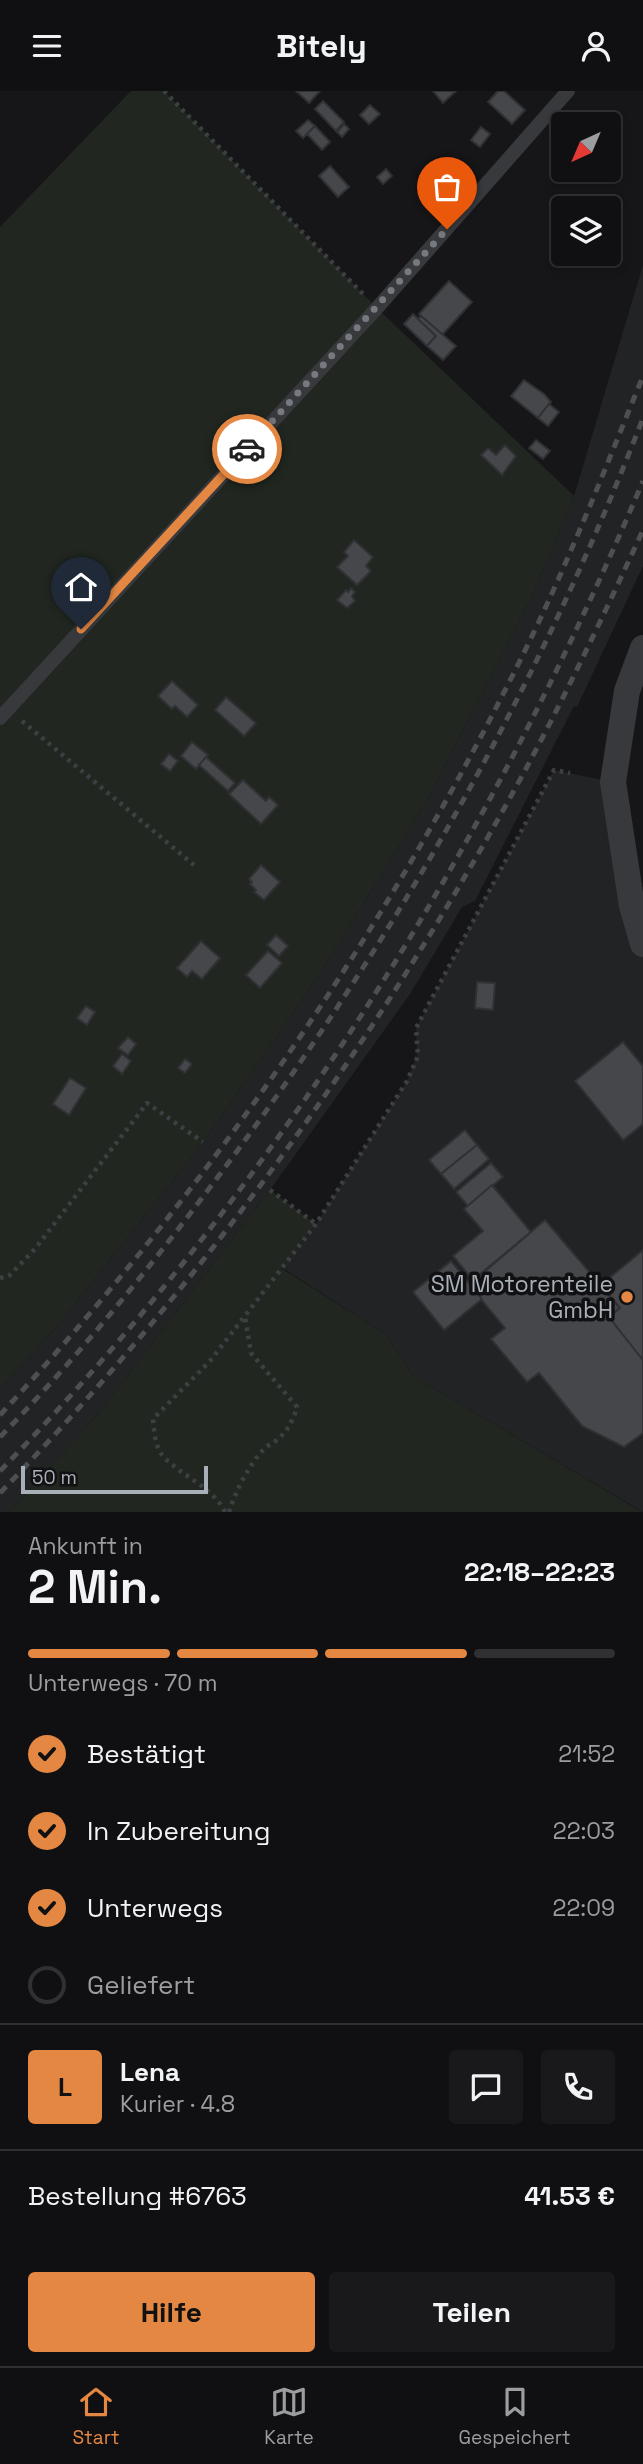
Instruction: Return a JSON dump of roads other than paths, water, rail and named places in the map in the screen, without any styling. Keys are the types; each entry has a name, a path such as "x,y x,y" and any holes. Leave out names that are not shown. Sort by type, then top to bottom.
{"street":[{"path":"643,648 627,691 613,782 632,906 643,944"}],"lane":[{"path":"4,714 377,308 568,91"}],"railway":[{"path":"0,1415 79,1326 155,1234 296,1043 361,944 423,842 534,632 577,537 643,376"},
{"path":"0,1437 89,1339 173,1236 289,1079 349,990 406,899 511,711 603,517 643,418"},
{"path":"0,1471 101,1362 195,1248 284,1129 367,1006 445,879 516,749 582,616 643,481"},
{"path":"0,1493 147,1329 281,1157 344,1067 404,976 516,787 582,660 643,530"}],"place":[{"name":"SM Motorenteile GmbH","path":"627,1297"}]}
